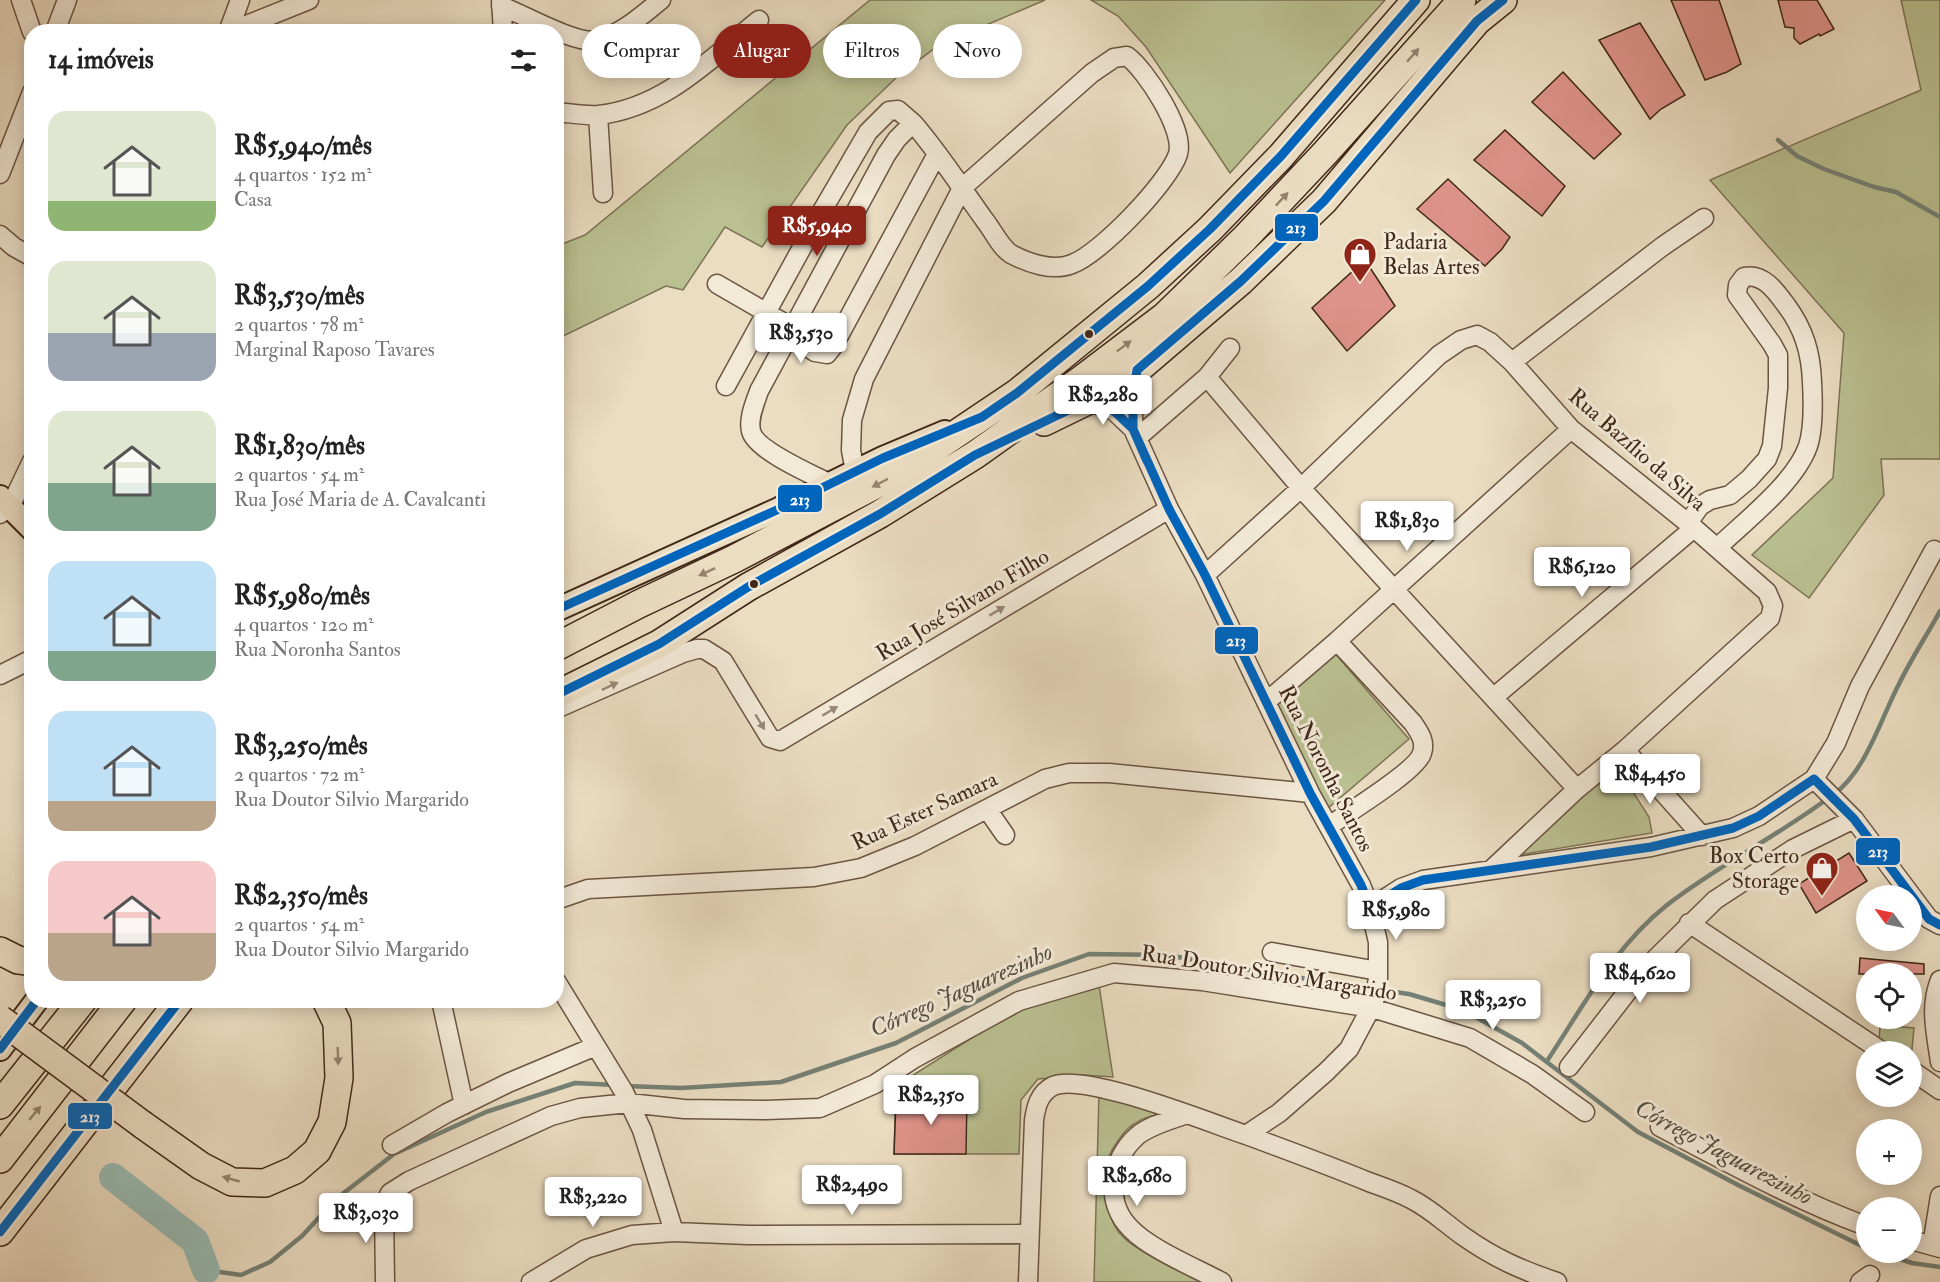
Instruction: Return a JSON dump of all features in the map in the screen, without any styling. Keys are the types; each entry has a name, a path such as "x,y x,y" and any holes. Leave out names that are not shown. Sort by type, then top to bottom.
{"highway":[{"path":"564,643 744,554 888,478 1017,393 1148,286 1210,229 1281,156 1416,0"},
{"path":"564,692 659,644 748,587 880,514 975,455 1082,379 1165,316 1310,169 1476,7 1503,0"},
{"path":"975,455 1087,401 1137,370 1241,281 1324,201 1476,7"},
{"path":"0,951 24,961"},
{"path":"0,1105 77,1008"},
{"path":"0,1159 117,1008"},
{"path":"0,1232 174,1008"},
{"path":"0,1019 201,1166 232,1182 265,1183 295,1170 317,1151 332,1122 339,1078 337,1023 330,1008"}],"main road":[{"path":"564,606 855,472 982,417"},
{"path":"4,506 24,523"},
{"path":"0,1048 31,1008"}],"street":[{"path":"21,0 29,24"},
{"path":"58,24 67,0"},
{"path":"232,24 240,0"},
{"path":"249,24 309,0"},
{"path":"564,34 596,41 622,30 661,0"},
{"path":"500,24 501,3 544,24"},
{"path":"564,113 598,115 638,106 674,89 759,20"},
{"path":"726,386 868,132 889,111 898,110 913,123 937,154 962,189 1009,252 1046,267 1072,265 1095,250 1147,201 1164,180 1179,153 1178,135 1168,111 1136,63 1127,56 1114,58 1092,73 962,189 864,379 852,420 850,450 855,472"},
{"path":"0,174 24,112"},
{"path":"598,115 603,193"},
{"path":"831,484 761,446 751,433 750,420 759,391 886,155 897,139 913,123"},
{"path":"717,284 766,312 815,352 827,354 937,154"},
{"path":"1512,362 1653,253 1704,218"},
{"path":"0,235 24,253"},
{"path":"1494,697 1691,525 1700,506 1710,500 1730,495 1767,459 1772,446 1778,388 1778,355 1737,295 1738,285 1744,277 1752,275 1763,278 1786,306 1804,334 1811,361 1814,402 1808,445 1796,467 1772,497 1717,548"},
{"name":"Rua Bazílio da Silva","path":"1205,575 1301,488 1439,355 1461,340 1477,335 1490,342 1512,362 1571,429 1691,525 1767,592 1773,606 1770,618 1625,750"},
{"path":"1135,433 1208,377 1230,348"},
{"name":"Rua Noronha Santos","path":"1135,433 1133,397 1137,370"},
{"path":"1208,377 1301,488 1577,789"},
{"name":"Rua Noronha Santos","path":"1087,401 1114,411 1135,433 1169,509 1205,575 1310,793 1361,885 1370,908 1378,942 1378,974 1373,1005 1349,1049 1279,1113 1246,1135"},
{"path":"1266,702 1337,641 1571,429"},
{"path":"4,506 24,474"},
{"name":"Rua José Silvano Filho","path":"564,707 683,653 704,649 723,661 770,738 780,741 1169,509"},
{"path":"1370,908 1401,888 1423,880 1651,847 1733,828 1759,816 1817,782 1860,686 1934,550"},
{"path":"1329,826 1409,770 1422,754 1422,737 1413,723 1337,641"},
{"path":"0,675 24,663"},
{"path":"1491,870 1577,789 1625,750 1701,836"},
{"name":"Rua Ester Samara","path":"564,897 588,889 814,877 861,868 915,846 1046,779 1069,773 1109,773 1310,793"},
{"path":"1817,782 1854,819 1929,919 1940,926"},
{"path":"987,809 1005,835"},
{"path":"1569,1067 1645,969 1689,923 1715,900 1793,849 1854,819"},
{"path":"1689,923 1866,1041"},
{"name":"Rua Doutor Silvio Margarido","path":"1272,952 1378,974"},
{"name":"Rua Doutor Silvio Margarido","path":"385,1282 384,1206 390,1193 409,1181 551,1116 627,1097 684,1109 820,1108 875,1084 915,1058 1019,1001 1114,972 1202,981 1373,1005 1470,1038 1532,1074 1585,1112"},
{"path":"1940,980 1934,996 1940,1062"},
{"path":"564,994 627,1097 642,1130 674,1232"},
{"path":"443,1008 464,1105"},
{"path":"392,1145 508,1083 601,1054"},
{"path":"1922,1078 1940,1090"},
{"path":"1028,1282 1036,1104 1054,1085 1074,1084 1115,1092 1187,1114 1291,1150 1411,1199 1463,1236 1514,1267 1557,1282"},
{"path":"1187,1114 1138,1135 1122,1153 1114,1178 1113,1197 1129,1228 1143,1240 1222,1282"},
{"path":"1660,1127 1769,1183 1856,1222"},
{"path":"1936,1247 1940,1197"},
{"path":"531,1282 586,1249 632,1235 674,1232 748,1235 1029,1234"}],"green space":[{"path":"870,0 1045,0 988,24 933,24 933,50 921,59 921,24 841,24"},
{"path":"1091,0 1385,0 1230,173 1146,47 1118,16"},
{"path":"1901,0 1940,0 1940,459 1881,459 1884,495 1809,598 1752,555 1833,478 1844,333 1710,180 1921,90"},
{"path":"823,39 823,78 896,78 847,125 762,247 725,227 683,290 666,286 564,336 564,243 585,235 775,78 811,78 811,49"},
{"path":"1333,651 1409,739 1327,809 1273,706"},
{"path":"1614,762 1649,817 1652,833 1518,855"},
{"path":"1099,985 1113,1077 1083,1075 1038,1079 1021,1100 1019,1154 894,1154 896,1086 1011,1013"},
{"path":"1880,1029 1914,1029 1913,1041 1879,1041"},
{"path":"1099,1094 1168,1113 1138,1121 1122,1135 1109,1156 1105,1168 1105,1187 1114,1225 1134,1246 1205,1282 1094,1282"}],"building":[{"path":"1671,0 1719,0 1741,64 1705,80"},
{"path":"1778,0 1817,0 1834,29 1800,44 1794,38 1794,28 1785,27"},
{"path":"1640,23 1685,95 1661,109 1650,119 1599,40"},
{"path":"1563,72 1621,134 1594,159 1532,102"},
{"path":"1505,130 1565,186 1542,216 1474,160"},
{"path":"1448,179 1510,237 1485,266 1417,209"},
{"name":"Padaria Belas Artes","path":"1365,260 1395,306 1347,351 1312,308"},
{"path":"1849,853 1867,881 1856,885 1856,888 1816,913 1799,884"},
{"path":"1860,958 1913,963 1860,963"},
{"path":"967,1095 966,1154 894,1154 896,1100"}],"waterway":[{"path":"1778,140 1797,156 1824,169 1874,187 1896,192 1940,217"},
{"path":"1834,794 1845,784 1864,758 1892,698 1940,611"},
{"path":"1547,1061 1615,958 1648,921 1686,891 1827,799"},
{"name":"Córrego Jaguarezinho","path":"626,1086 681,1088 781,1082 896,1043 1022,978 1089,954 1167,955 1266,973 1371,988"},
{"name":"Córrego Jaguarezinho","path":"1380,990 1409,994 1463,1010 1522,1043 1638,1132 1738,1185 1856,1243"},
{"name":"Córrego Jaguarezinho","path":"210,1282 206,1270 241,1275 270,1262 302,1236 336,1199 394,1154 486,1112 575,1083 615,1085"},
{"path":"113,1177 195,1241 206,1270"},
{"name":"Córrego Jaguarezinho","path":"1912,1263 1940,1267"}],"transit line":[{"name":"213","path":"564,606 779,509 883,458 982,417 1017,393 1148,286 1210,229 1281,156 1416,0"},
{"name":"213","path":"1147,461 1133,429 1133,397 1137,370 1241,281 1324,201 1477,21 1503,0"},
{"name":"213","path":"564,691 659,644 748,587 880,514 975,455 1087,401 1114,411 1133,429 1169,509 1205,575 1310,793 1361,885 1370,908"},
{"name":"213","path":"1814,779 1854,819 1929,919 1940,925"},
{"name":"213","path":"1370,908 1401,888 1423,880 1651,847 1733,828 1759,816 1814,779"},
{"name":"213","path":"0,1049 31,1008"},
{"name":"213","path":"0,1232 174,1008"}],"place":[{"name":"Padaria Belas Artes","path":"1360,283"},
{"name":"Box Certo Storage","path":"1822,897"}]}
